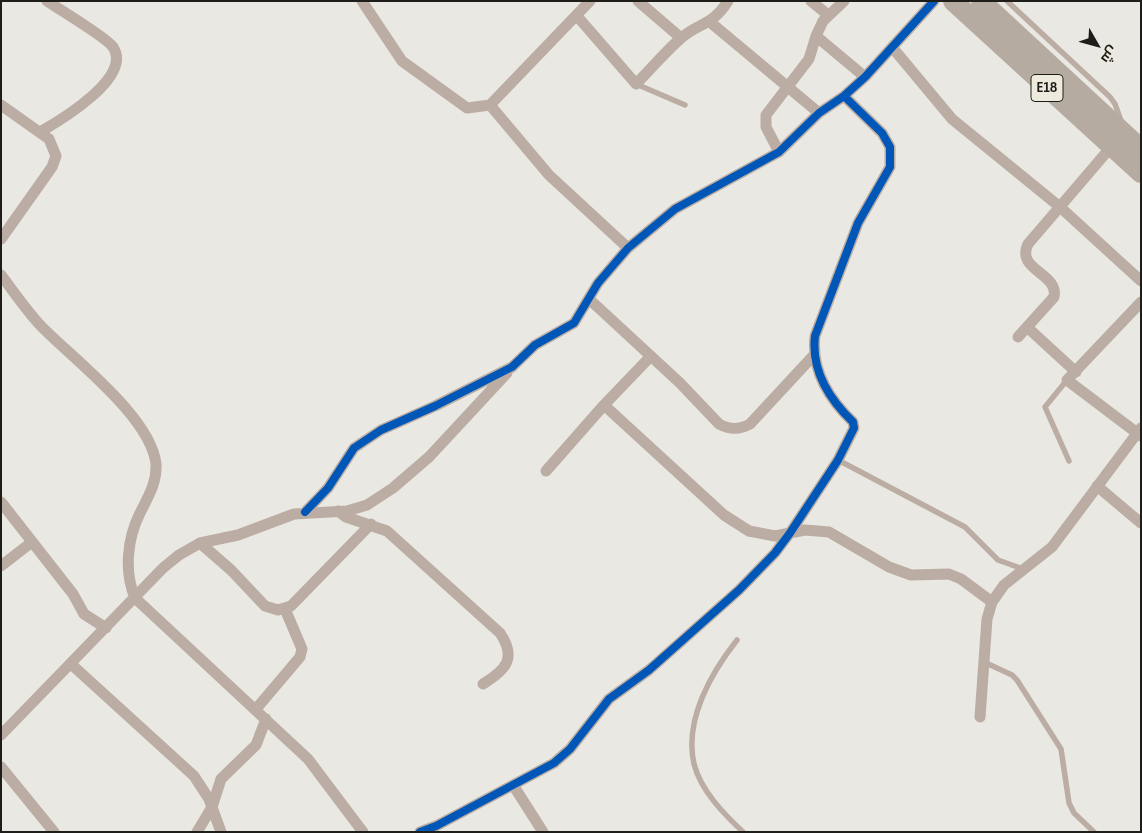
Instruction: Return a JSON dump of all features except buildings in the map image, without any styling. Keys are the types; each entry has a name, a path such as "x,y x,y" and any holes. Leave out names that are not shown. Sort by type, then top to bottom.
{"highway":[{"name":"E18","path":"953,1 1128,140"},
{"name":"E18","path":"981,1 1128,140 1141,173"}],"street":[{"path":"40,132 65,117 89,98 114,72 117,64 117,56 109,42 47,1"},
{"path":"362,1 402,61 467,108 490,105 590,1"},
{"path":"638,1 681,38"},
{"path":"577,16 636,84 681,38 710,22 721,12 728,1"},
{"path":"812,1 828,15"},
{"path":"779,152 766,127 765,119 768,112 810,59 816,36 828,15 844,1"},
{"path":"1,735 174,559 200,543 238,535 294,514 338,511 367,505 407,476 456,430 512,367 535,345 574,324 598,283 628,248 675,209 779,152 819,113 844,96 865,76 934,1"},
{"path":"710,22 819,113"},
{"path":"816,36 865,76"},
{"path":"892,47 952,119 1060,207 1141,281"},
{"path":"420,832 436,826 513,786 554,763 570,749 609,699 649,670 739,590 775,553 838,460 854,428 853,422 828,393 814,354 817,326 858,224 890,167 890,147 882,134 844,96"},
{"path":"1,105 40,132 53,144 55,162 1,239"},
{"path":"490,105 549,175 628,248"},
{"path":"1018,337 1054,297 1055,293 1052,284 1028,262 1025,251 1060,207 1128,140"},
{"path":"1,275 39,324 133,417 151,445 156,476 139,515 130,547 128,576 135,598 256,709 318,770 363,832"},
{"path":"589,299 651,356 719,424 734,429 750,424 814,354"},
{"path":"980,717 987,619 992,602 1004,585 1052,547 1139,432 1067,380 1141,302"},
{"path":"1027,327 1076,372"},
{"path":"546,470 651,356"},
{"path":"305,512 328,488 354,448 381,430 436,406 512,367"},
{"path":"604,405 736,524 762,535 805,530 829,532 889,567 911,575 949,574 961,579 992,602"},
{"path":"1097,486 1141,523"},
{"path":"1,502 73,594 81,611 106,628"},
{"path":"338,511 346,517 371,524 392,535 500,633 507,643 509,654 506,664 498,675 483,684"},
{"path":"200,543 231,570 265,606 271,609 285,610 296,602 371,524"},
{"path":"1,566 32,542"},
{"path":"256,709 300,656 302,649 285,610"},
{"path":"71,664 194,776 205,790 221,832"},
{"path":"197,832 212,807 221,779 256,745 266,719"},
{"path":"1,767 54,832"},
{"path":"513,786 543,832"}],"lane":[{"path":"1007,1 1110,97 1119,112 1128,140"},
{"path":"636,84 684,105"},
{"path":"1067,380 1045,407 1069,462"},
{"path":"838,460 965,527 998,560 1023,569"},
{"path":"737,640 722,659 706,689 696,719 693,739 694,764 702,782 726,816 744,832"},
{"path":"984,662 1012,675 1017,680 1061,749 1069,803 1074,813 1094,832"}],"cycle path":[{"path":"305,512 328,488 354,448 381,430 435,406 512,367 535,345 574,323 598,283 628,248 675,209 779,152 819,113 844,96 865,77 934,1"},
{"path":"420,832 436,826 554,763 570,749 609,699 649,670 739,590 775,553 838,460 854,428 853,422 829,394 819,372 814,349 815,336 858,223 890,167 890,147 882,133 844,96"}]}
